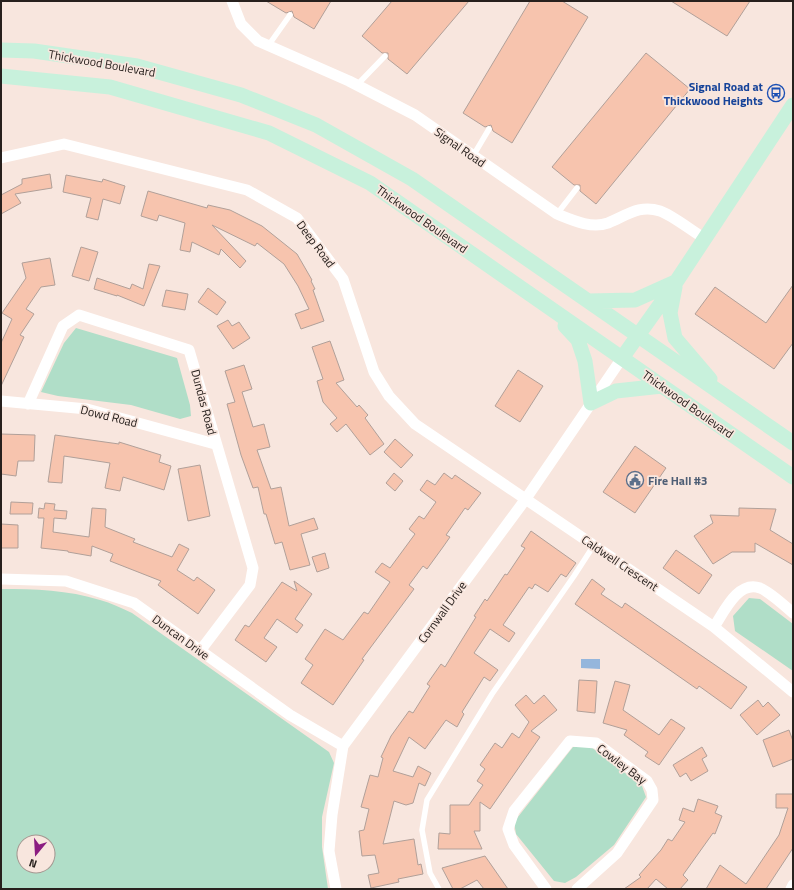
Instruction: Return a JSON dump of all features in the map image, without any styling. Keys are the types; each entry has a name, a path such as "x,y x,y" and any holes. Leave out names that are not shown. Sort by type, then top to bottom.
{"main road":[{"name":"Thickwood Boulevard","path":"1,50 34,51 137,66 241,95 316,125 412,179 793,443"},
{"name":"Thickwood Boulevard","path":"1,76 110,87 269,133 370,183 793,477"},
{"path":"622,358 676,282 793,105"},
{"path":"588,301 635,300 676,282"},
{"path":"676,282 670,313 675,338 722,394"},
{"path":"549,308 578,340 585,361 591,402 616,391 662,386"}],"street":[{"name":"Signal Road","path":"232,1 242,24 258,41 357,86 415,115 557,214 583,224 606,224 626,213 641,208 660,211 704,238"},
{"name":"Deep Road","path":"1,158 64,144 247,190 297,218 343,279 374,372 389,396 415,424 525,500"},
{"name":"Dundas Road","path":"28,404 63,326 80,316 189,350 215,444 253,568 250,585 200,651"},
{"name":"Cornwall Drive","path":"336,889 329,850 332,815 343,746 525,500 622,358"},
{"name":"Dowd Road","path":"1,402 87,409 215,444"},
{"name":"Caldwell Crescent","path":"525,500 714,627 793,692"},
{"name":"Duncan Drive","path":"1,579 66,580 134,603 290,715 343,746"},
{"path":"714,627 738,593 748,587 761,588 793,613"},
{"name":"Cowley Bay","path":"546,889 514,845 508,829 514,811 570,741 596,743 647,781 652,790 653,800 617,853 577,889"},
{"path":"790,889 793,885"}],"lane":[{"path":"268,46 290,15"},
{"path":"357,86 385,56"},
{"path":"473,156 489,129"},
{"path":"557,214 577,188"},
{"path":"439,889 430,873 422,830 427,800 492,694 594,545"}],"green space":[{"path":"76,328 177,358 190,405 191,416 180,419 131,405 58,396 41,392 64,343"},
{"path":"1,589 39,590 76,594 104,601 132,613 329,752 334,763 322,817 322,847 328,889 1,889"},
{"path":"749,598 760,599 793,624 793,671 735,631 733,616"},
{"path":"573,747 591,747 642,786 646,797 614,845 576,877 565,883 554,881 516,834 514,822"}],"water":[{"path":"581,659 600,659 600,669 581,668"}],"building":[{"path":"266,1 331,1 314,29 294,17 292,11 286,13"},
{"path":"392,1 469,1 407,74 388,59 388,53 382,53 362,36"},
{"path":"530,1 562,1 588,17 512,143 493,131 491,125 485,127 463,113"},
{"path":"671,1 750,1 727,36"},
{"path":"646,53 690,89 596,204 580,191 580,185 574,185 552,167"},
{"path":"50,174 52,188 15,194 21,203 1,214 1,195 22,184 22,179"},
{"path":"66,175 102,182 103,179 125,186 120,204 103,199 98,220 86,217 91,198 63,192"},
{"path":"148,191 207,208 208,205 230,210 262,226 297,254 312,280 311,281 315,289 313,290 324,321 301,329 295,314 309,309 298,286 284,264 257,243 255,246 212,225 246,261 240,268 221,249 219,255 192,242 190,252 180,250 185,223 159,215 157,221 141,216"},
{"path":"81,247 98,252 89,281 72,276"},
{"path":"50,258 55,285 41,287 26,309 34,314 20,335 24,337 1,386 1,343 12,319 2,313 26,278 22,263"},
{"path":"149,264 160,266 144,306 117,295 94,289 97,278 130,289 132,284 143,289"},
{"path":"793,285 793,343 774,369 695,314 715,287 766,323"},
{"path":"208,288 226,302 217,315 198,302"},
{"path":"166,290 188,294 185,310 162,306"},
{"path":"228,320 232,326 239,322 250,338 233,349 217,326"},
{"path":"330,341 344,380 336,383 357,407 359,405 368,415 365,418 384,444 370,455 346,424 337,432 330,424 337,418 323,402 317,381 323,379 312,347"},
{"path":"244,365 252,389 242,392 253,427 264,424 270,447 257,450 271,489 281,487 289,526 314,518 318,529 301,534 310,565 290,570 282,542 275,544 266,514 264,514 258,487 253,488 241,455 227,404 235,402 225,371"},
{"path":"518,370 543,386 520,422 495,406"},
{"path":"1,434 35,435 34,461 18,461 16,476 1,474"},
{"path":"55,435 119,444 119,442 161,455 159,462 171,466 164,490 123,477 120,491 105,488 110,463 64,456 62,483 48,482"},
{"path":"395,439 413,455 401,468 384,452"},
{"name":"Fire Hall #3","path":"635,446 666,468 635,513 603,492"},
{"path":"200,465 210,516 188,521 178,469"},
{"path":"394,473 403,481 395,491 386,483"},
{"path":"444,473 452,479 455,475 481,493 468,510 465,508 446,535 450,537 427,569 423,566 409,585 414,589 362,659 364,660 333,705 301,683 313,665 305,659 325,629 343,640 364,612 368,614 390,582 375,572 382,563 390,568 415,534 409,529 419,516 424,519 436,502 420,490 427,480 435,485"},
{"path":"11,502 33,503 32,514 10,514"},
{"path":"45,503 55,504 54,510 67,511 66,519 54,518 53,532 89,537 92,508 106,509 105,527 135,539 133,542 172,557 179,544 189,549 177,570 194,581 197,577 215,590 198,614 158,585 161,581 110,561 113,554 92,546 91,556 68,551 41,548 44,518 38,518 39,508 44,509"},
{"path":"739,508 776,509 770,530 793,544 793,565 755,543 755,552 732,552 713,564 694,536 713,523 710,515 739,516"},
{"path":"1,524 18,525 18,548 1,548"},
{"path":"531,531 576,563 566,577 561,574 548,592 535,584 532,589 529,587 503,625 515,633 509,642 490,629 474,653 498,670 490,681 484,677 462,712 464,714 457,727 446,720 425,749 409,737 393,771 413,777 418,766 431,773 425,786 419,783 413,803 406,805 394,801 383,844 414,839 418,865 421,864 423,874 398,879 399,882 371,888 368,875 379,873 375,855 362,856 359,831 364,830 369,809 361,807 370,775 378,777 383,758 381,757 391,736 409,711 413,713 430,686 427,684 441,664 445,667 476,617 474,616 485,599 487,601 525,548 521,546"},
{"path":"676,550 712,575 699,594 663,568"},
{"path":"325,553 329,568 317,572 312,557"},
{"path":"592,579 605,589 601,594 622,608 625,603 747,687 731,709 699,686 697,689 575,604"},
{"path":"294,581 312,594 295,619 303,625 297,633 277,619 264,638 277,647 266,662 235,640 245,625 249,627 282,582 297,591"},
{"path":"579,680 597,681 595,713 577,711"},
{"path":"615,681 630,685 623,710 659,735 671,719 685,728 659,765 645,756 648,752 624,735 627,730 603,723"},
{"path":"526,695 534,704 544,695 557,710 531,731 540,737 490,809 480,802 480,831 474,831 482,849 438,849 439,833 450,834 450,805 469,805 483,785 477,781 485,769 480,765 495,743 502,748 512,733 519,738 529,722 515,705"},
{"path":"758,700 763,707 768,702 780,715 757,735 740,715"},
{"path":"789,730 793,741 793,759 773,767 763,740"},
{"path":"702,747 707,756 702,759 708,771 691,781 686,773 680,777 673,765"},
{"path":"776,794 793,794 793,848 766,889 706,889 720,865 746,884 779,835 788,808 776,808"},
{"path":"698,799 718,806 715,813 722,816 715,834 713,833 683,875 688,880 680,889 668,889 656,879 647,889 624,889 641,877 639,875 661,850 668,839 672,841 685,822 679,820 683,808 694,812"},
{"path":"485,856 508,889 484,889 477,880 460,889 453,889 442,868"}],"place":[{"name":"Signal Road at Thickwood Heights","path":"776,93"},
{"name":"Fire Hall #3","path":"635,480"}]}
